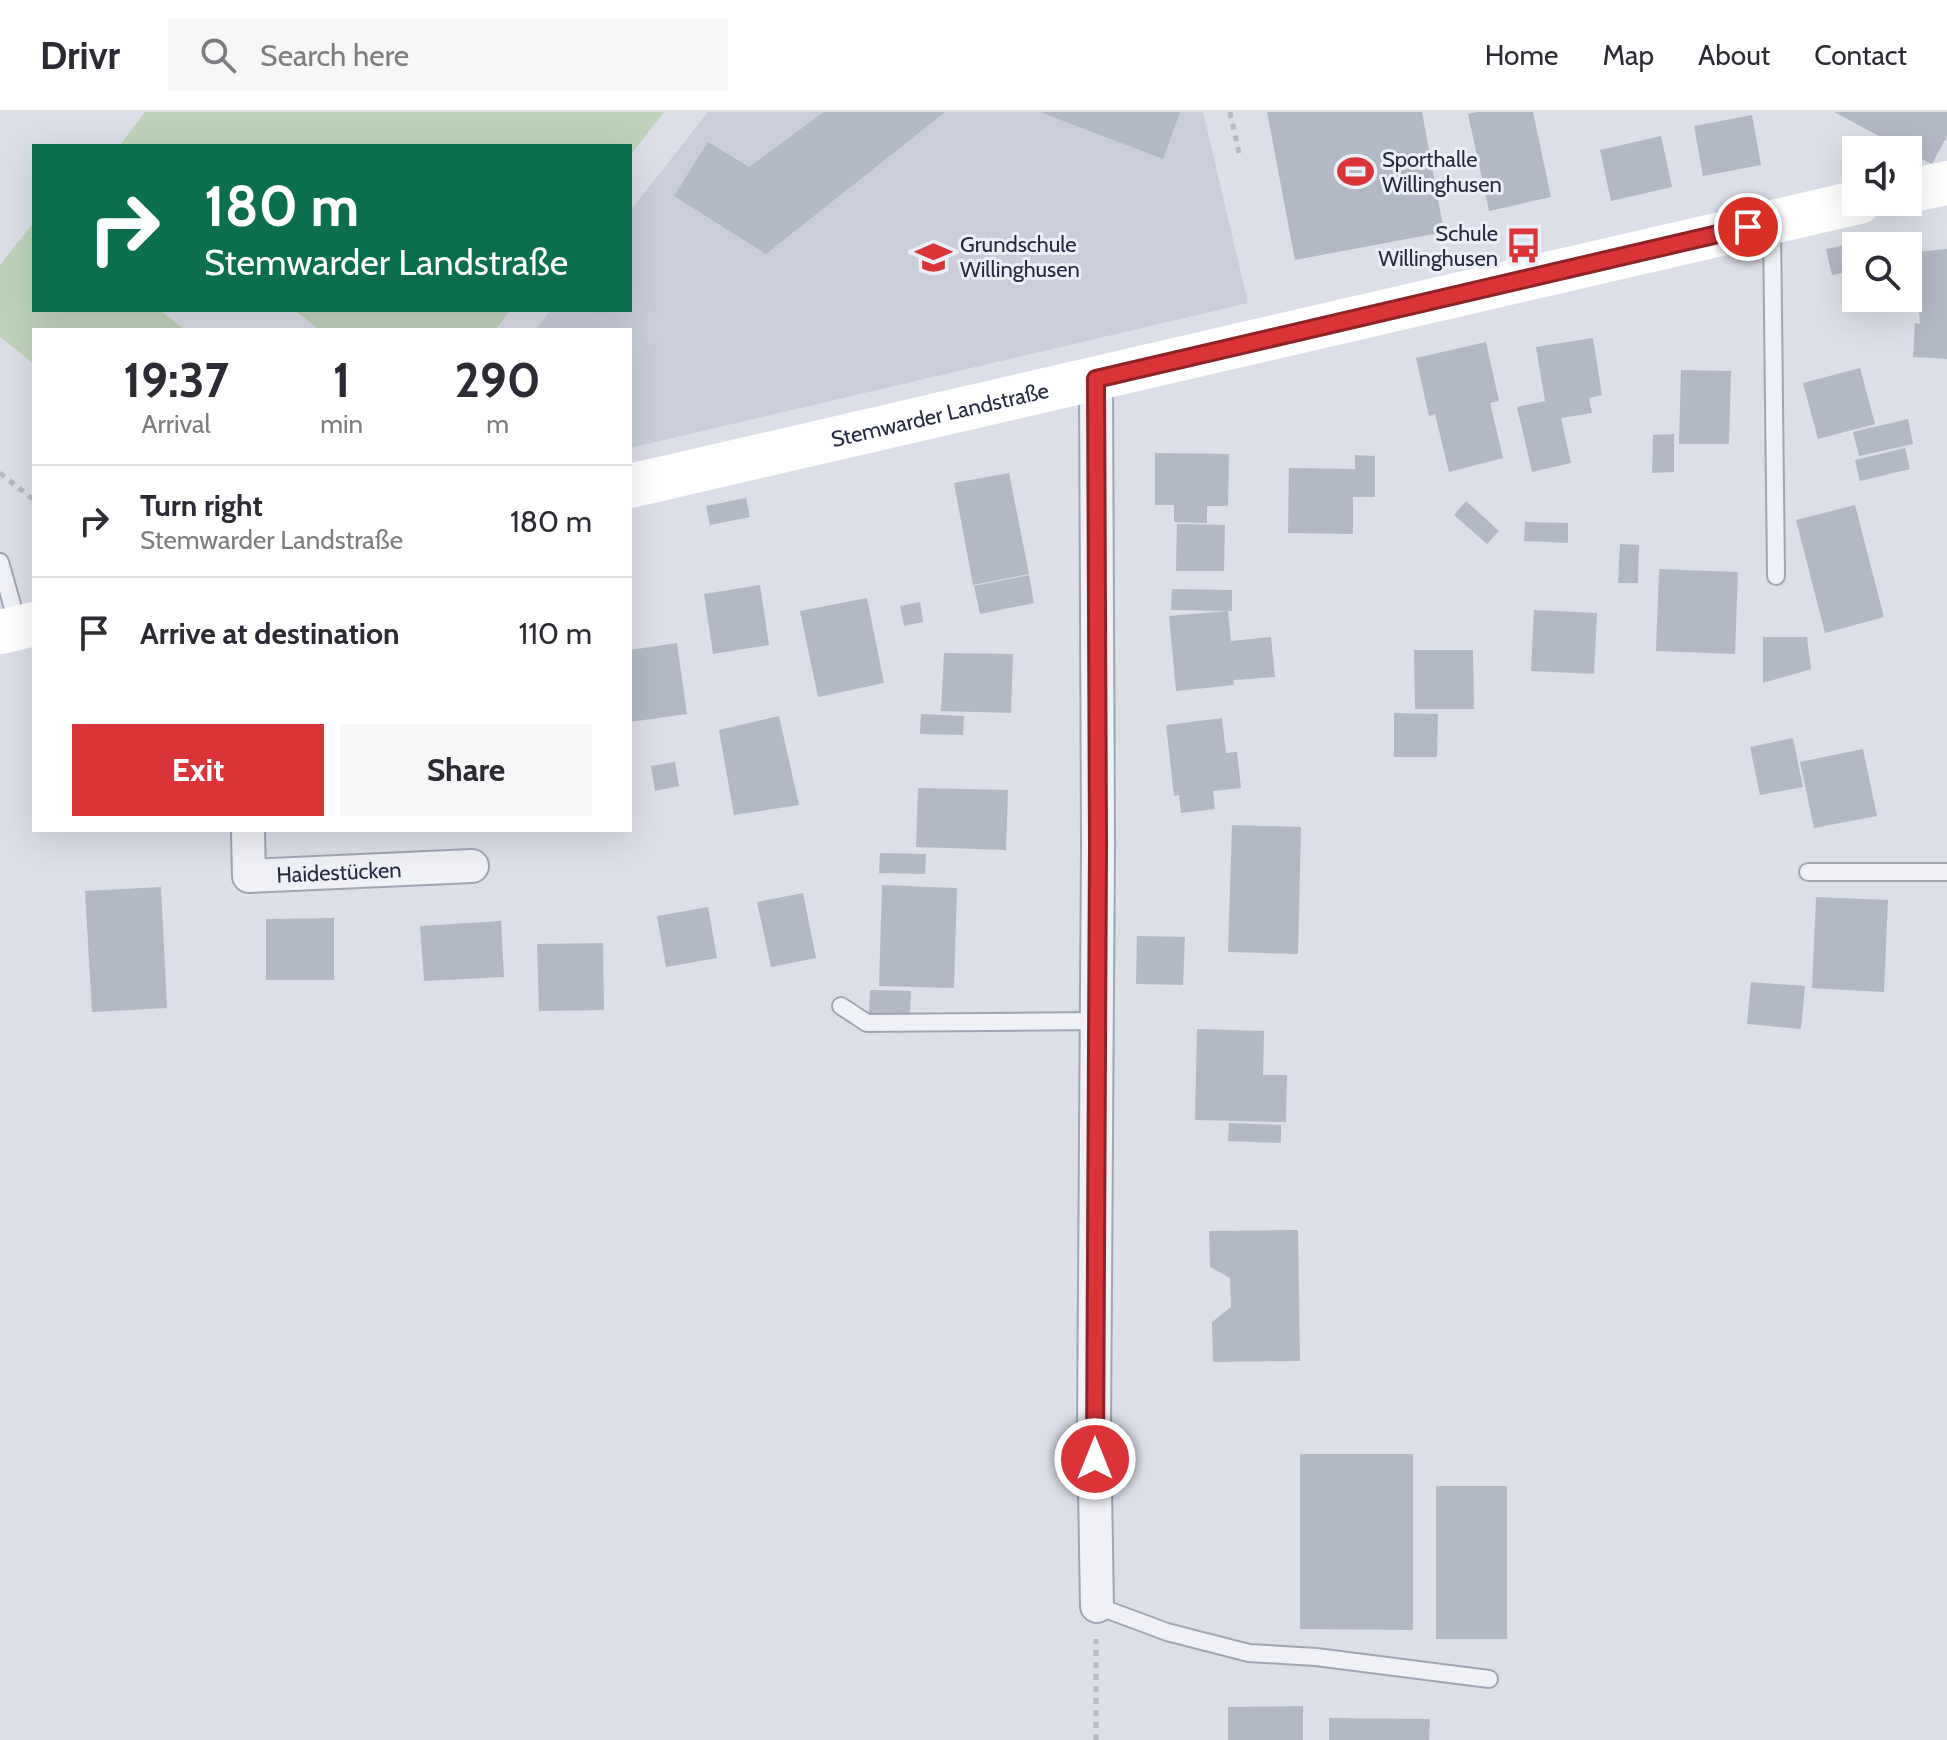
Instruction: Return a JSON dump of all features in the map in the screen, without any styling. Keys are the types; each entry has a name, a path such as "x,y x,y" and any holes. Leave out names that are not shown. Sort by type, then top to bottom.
{"street":[{"path":"1922,188 1947,183"},
{"name":"Stemwarder Landstraße","path":"632,486 1842,206"},
{"path":"1096,379 1098,828 1094,1414 1097,1606"},
{"name":"Haidestücken","path":"248,832 249,876 472,866"}],"lane":[{"path":"1772,221 1776,576"},
{"path":"0,562 18,627"},
{"path":"1808,872 1947,872"},
{"path":"841,1006 867,1023 1097,1021"},
{"path":"1097,1606 1167,1632 1249,1653 1316,1657 1489,1679"}],"path":[{"path":"1230,112 1240,158"},
{"path":"0,473 32,498"},
{"path":"1096,1740 1097,1606"}],"shaded area":[{"name":"Grundschule Willinghusen","path":"708,112 1203,112 1248,303 632,448 632,328 537,328 549,312 632,312 632,208"}],"green space":[{"path":"145,112 664,112 632,153 632,144 121,144"},
{"path":"32,225 32,312 162,312 182,328 32,328 32,362 0,337 0,265"},
{"path":"297,312 508,312 496,328 317,328"}],"building":[{"path":"824,112 945,112 766,254 674,196 708,142 749,167"},
{"path":"1040,112 1180,112 1163,159"},
{"name":"Sporthalle Willinghusen","path":"1267,112 1422,112 1444,232 1295,260"},
{"path":"1533,112 1551,197 1489,211 1468,114"},
{"path":"1834,112 1947,112 1947,136 1932,164 1922,159 1922,136 1879,136"},
{"path":"1752,115 1761,165 1703,176 1694,126"},
{"path":"1661,136 1672,187 1611,201 1600,150"},
{"path":"1842,246 1842,273 1832,275 1826,249"},
{"path":"1947,249 1947,359 1913,357 1915,323 1920,324 1919,312 1922,312 1922,251"},
{"path":"1593,338 1602,395 1589,398 1592,413 1561,418 1571,463 1532,472 1517,407 1545,401 1536,347"},
{"path":"1486,342 1499,401 1490,403 1503,458 1449,472 1435,414 1429,416 1416,358"},
{"path":"1860,368 1875,424 1818,439 1803,383"},
{"path":"1681,370 1731,371 1729,444 1679,444"},
{"path":"1908,419 1913,444 1859,456 1853,432"},
{"path":"1674,434 1674,472 1652,473 1653,435"},
{"path":"1905,448 1910,469 1860,481 1855,460"},
{"path":"1155,453 1229,454 1228,506 1207,506 1207,523 1174,522 1174,505 1155,505"},
{"path":"1355,455 1375,456 1375,497 1353,497 1353,534 1288,533 1289,468 1355,469"},
{"path":"1009,473 1029,574 973,585 954,483"},
{"path":"746,498 750,517 710,525 706,506"},
{"path":"1466,501 1499,531 1487,544 1454,515"},
{"path":"1855,505 1884,617 1825,633 1796,520"},
{"path":"1525,522 1568,523 1568,543 1524,541"},
{"path":"1177,524 1225,525 1224,571 1176,571"},
{"path":"1620,544 1639,545 1638,583 1618,583"},
{"path":"1659,569 1738,572 1735,654 1656,651"},
{"path":"1029,575 1034,603 980,614 974,586"},
{"path":"760,585 769,645 713,654 704,594"},
{"path":"1172,589 1232,590 1232,611 1171,610"},
{"path":"867,598 884,683 818,697 800,611"},
{"path":"920,602 923,622 904,626 900,606"},
{"path":"1534,610 1597,613 1594,674 1531,671"},
{"path":"1228,611 1231,641 1271,637 1275,677 1234,680 1234,685 1176,691 1169,616"},
{"path":"1763,637 1807,637 1811,669 1763,683"},
{"path":"677,643 687,714 632,722 632,650"},
{"path":"1414,650 1473,650 1474,709 1415,709"},
{"path":"944,653 1013,654 1011,713 941,711"},
{"path":"1394,713 1438,714 1437,757 1394,757"},
{"path":"921,714 964,716 963,735 920,734"},
{"path":"779,716 799,805 734,815 719,730"},
{"path":"1222,718 1226,753 1237,752 1241,788 1213,791 1215,809 1181,813 1179,795 1174,796 1166,725"},
{"path":"1793,738 1803,787 1760,795 1750,747"},
{"path":"1863,749 1877,816 1814,828 1800,762"},
{"path":"675,762 679,786 655,791 651,766"},
{"path":"918,788 1008,790 1006,850 916,847"},
{"path":"1232,825 1301,827 1298,954 1228,952"},
{"path":"880,853 926,854 925,874 879,873"},
{"path":"882,885 957,888 954,988 879,986"},
{"path":"161,887 167,1008 92,1012 85,891"},
{"path":"803,893 816,958 771,967 757,902"},
{"path":"1816,897 1888,900 1884,992 1812,988"},
{"path":"708,907 717,958 666,967 657,916"},
{"path":"334,918 334,980 266,980 266,919"},
{"path":"501,921 504,977 424,981 420,926"},
{"path":"1137,936 1185,937 1183,985 1136,984"},
{"path":"603,943 604,1010 539,1011 537,944"},
{"path":"1751,982 1805,986 1801,1029 1747,1024"},
{"path":"870,990 911,991 910,1014 869,1013"},
{"path":"1197,1029 1264,1031 1263,1075 1287,1075 1286,1122 1195,1120"},
{"path":"1229,1123 1281,1125 1281,1143 1228,1141"},
{"path":"1298,1230 1300,1361 1213,1362 1212,1322 1231,1307 1230,1278 1210,1267 1209,1231"},
{"path":"1300,1454 1413,1454 1413,1630 1300,1629"},
{"path":"1436,1486 1507,1486 1507,1639 1436,1639"},
{"path":"1303,1706 1303,1740 1228,1740 1228,1707"},
{"path":"1329,1718 1430,1719 1429,1740 1329,1740"}],"place":[{"name":"Sporthalle Willinghusen","path":"1356,172"},
{"name":"Schule Willinghusen","path":"1524,246"},
{"name":"Grundschule Willinghusen","path":"934,257"}],"route":[{"path":"1095,1459 1098,844 1096,379 1748,227"}]}
